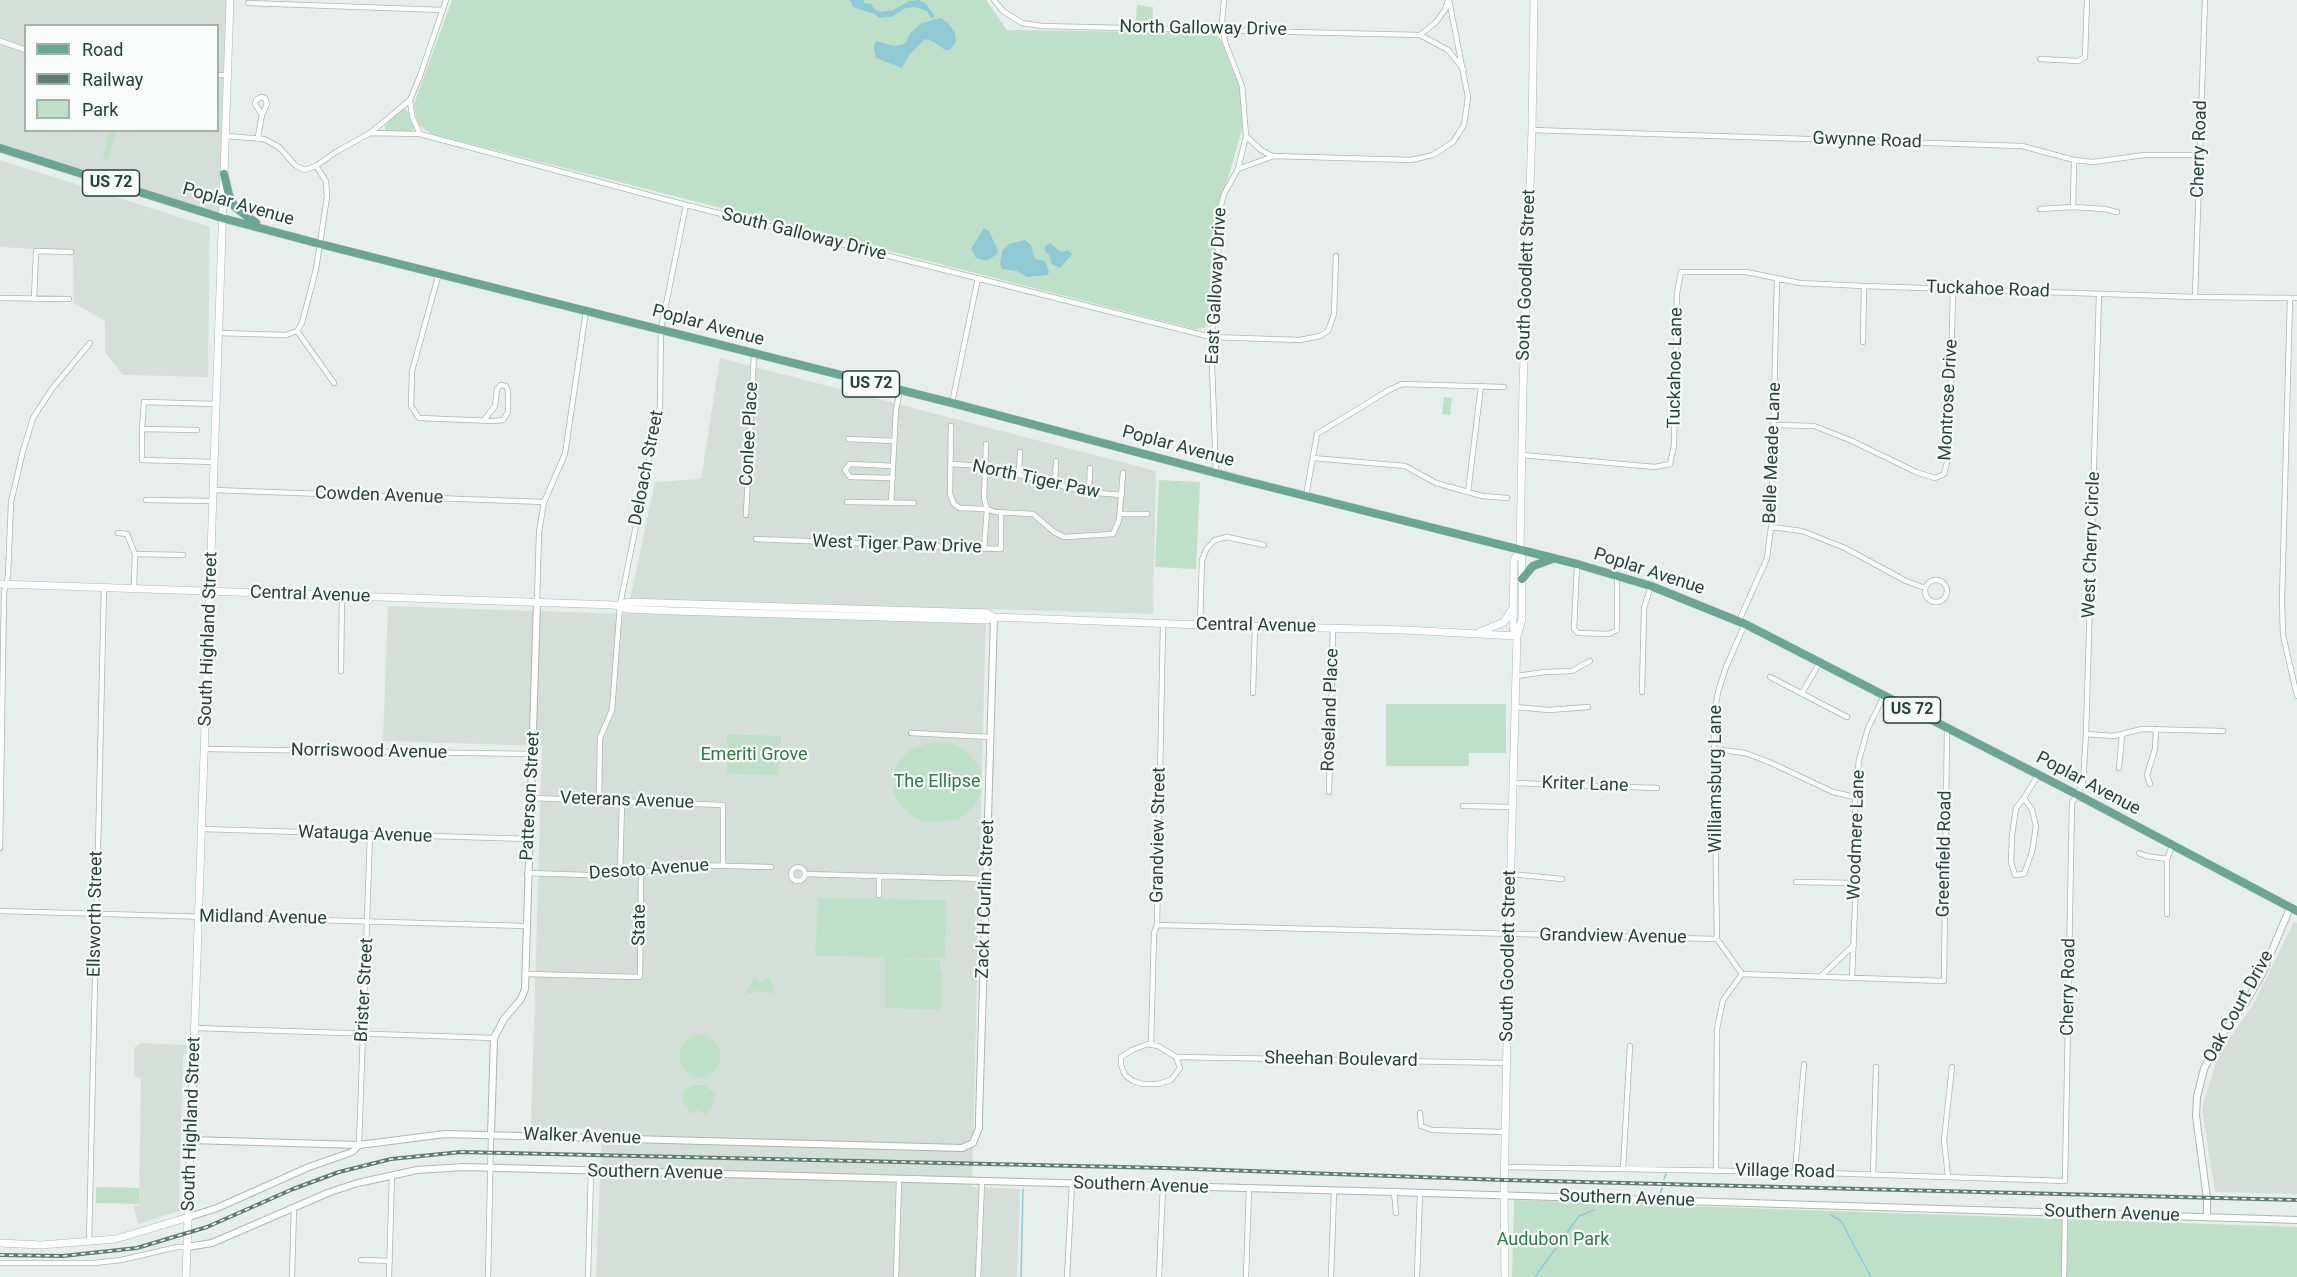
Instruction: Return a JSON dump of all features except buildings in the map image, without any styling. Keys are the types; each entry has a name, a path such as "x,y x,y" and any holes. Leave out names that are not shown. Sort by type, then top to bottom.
{"main road":[{"name":"South Highland Street","path":"186,1277 230,0"},
{"name":"South Goodlett Street","path":"1505,1277 1504,1167 1509,934 1517,636 1522,619 1520,550 1534,0"},
{"name":"Poplar Avenue","path":"0,148 222,218 320,244 661,329 900,392 952,403 1577,564 1651,586 1742,622 2293,909"},
{"path":"224,174 229,195 237,210 265,229"},
{"name":"South Goodlett Street","path":"1517,636 1513,628 1514,560 1520,550"},
{"path":"1522,579 1533,566 1555,559"},
{"name":"Central Avenue","path":"3,584 620,605 626,609 674,611 987,620 994,617 1517,636"},
{"path":"1468,634 1504,622 1513,607"},
{"path":"0,1244 40,1245 116,1239 189,1217"}],"street":[{"path":"420,134 412,116 410,100 446,0"},
{"name":"North Galloway Drive","path":"994,0 1003,11 1022,23 1031,24 1420,35 1448,50 1464,70"},
{"name":"East Galloway Drive","path":"1216,472 1211,337 1216,307 1220,209 1224,194 1238,169 1246,136 1242,86 1226,45 1223,29 1224,0"},
{"path":"1420,35 1436,22 1449,0"},
{"path":"1238,169 1272,156 1411,160 1433,155 1453,142 1464,125 1468,97 1449,0"},
{"path":"2040,59 2078,62 2085,57 2087,0"},
{"name":"Cherry Road","path":"2195,297 2205,0"},
{"path":"248,3 443,10"},
{"path":"0,42 24,49"},
{"path":"219,75 227,75"},
{"path":"226,136 258,137 279,147 299,169 308,170 370,133 410,100"},
{"path":"258,137 262,115"},
{"name":"Gwynne Road","path":"1532,130 2022,146 2074,160 2093,162 2145,155 2199,155"},
{"name":"South Galloway Drive","path":"370,133 420,134 686,205 1211,337 1300,340 1320,336 1328,331 1334,314 1336,256"},
{"path":"1246,136 1261,150 1272,156"},
{"path":"2073,207 2074,160"},
{"path":"218,333 285,335 297,331 302,323 316,269 327,187 316,165"},
{"name":"Deloach Street","path":"599,800 600,738 612,710 620,605 660,406 661,329 686,205"},
{"path":"2040,209 2104,208 2117,212"},
{"path":"34,299 36,251 71,252"},
{"name":"Tuckahoe Lane","path":"1522,455 1654,467 1670,464 1674,446 1677,293 1681,272"},
{"name":"Tuckahoe Road","path":"1681,272 1746,272 1800,283 1864,286 2195,297 2297,298"},
{"path":"438,273 412,371 411,406 419,418 500,421 506,418 508,391 506,386 501,385 497,388 495,406 484,420"},
{"path":"952,403 978,278"},
{"name":"Belle Meade Lane","path":"1742,622 1767,558 1772,527 1777,278"},
{"path":"1863,342 1864,286"},
{"name":"Montrose Drive","path":"1775,425 1814,426 1850,440 1916,472 1935,478 1944,474 1949,455 1953,289"},
{"name":"West Cherry Circle","path":"2078,795 2083,784 2086,734 2099,294"},
{"path":"0,298 69,299"},
{"path":"2290,298 2282,600 2283,635 2297,696"},
{"name":"Patterson Street","path":"488,1277 494,1038 504,1019 521,999 525,989 539,532 544,502 565,454 586,311"},
{"path":"297,331 334,383"},
{"path":"0,848 3,584 8,576 11,502 33,418 52,389 90,343"},
{"name":"Conlee Place","path":"746,514 754,354"},
{"path":"1306,496 1317,434 1402,384 1504,387"},
{"path":"1468,492 1481,387"},
{"path":"891,503 896,409 900,392"},
{"path":"214,462 142,460 142,429 144,402 216,404"},
{"path":"951,426 950,494 954,504 963,508 987,509 1001,513 1033,514 1054,532 1064,537 1113,534 1120,514 1123,473"},
{"path":"142,429 197,430"},
{"path":"848,439 894,441"},
{"path":"984,549 987,509 984,498 986,444"},
{"path":"1019,474 1020,452"},
{"path":"1313,458 1405,466 1436,483 1468,492 1508,498"},
{"path":"1055,483 1056,461"},
{"path":"893,466 850,464 845,470 850,477 893,478"},
{"name":"North Tiger Paw","path":"951,464 985,466 1089,493 1122,495"},
{"path":"1089,493 1090,468"},
{"name":"Cowden Avenue","path":"214,490 544,502"},
{"path":"146,500 214,501"},
{"path":"847,502 914,503"},
{"name":"West Tiger Paw Drive","path":"756,539 1001,549 1001,513"},
{"path":"1120,514 1147,514"},
{"path":"1772,527 1802,531 1845,548 1906,581 1925,588"},
{"path":"118,532 127,534 135,554 134,587"},
{"path":"1200,625 1202,560 1207,548 1215,540 1227,537 1264,545"},
{"path":"135,554 183,555"},
{"path":"1577,564 1574,629 1578,633 1611,634 1617,630 1617,576"},
{"path":"1941,580 1946,584 1947,597 1935,603 1925,595 1925,588 1928,583 1941,580"},
{"path":"1642,692 1644,608 1651,586"},
{"name":"Ellsworth Street","path":"89,1242 104,587"},
{"path":"341,671 342,596"},
{"name":"Zack H Curlin Street","path":"973,1143 979,1119 994,617"},
{"name":"Williamsburg Lane","path":"1717,939 1713,749 1718,692 1742,622"},
{"name":"Grandview Street","path":"1151,1045 1154,933 1157,925 1163,624"},
{"path":"1253,693 1256,627"},
{"name":"Roseland Place","path":"1329,792 1334,628"},
{"path":"1516,676 1572,671 1590,661"},
{"path":"1802,693 1820,662"},
{"path":"1770,676 1847,717"},
{"name":"Woodmere Lane","path":"1852,978 1856,883 1855,797 1859,760 1868,728 1884,696"},
{"path":"1515,707 1549,710 1588,707"},
{"name":"Greenfield Road","path":"1852,978 1944,981 1947,727"},
{"path":"2086,734 2122,735 2142,729 2223,731"},
{"path":"2150,784 2147,775 2155,749 2156,729"},
{"path":"911,734 990,737"},
{"path":"2120,768 2122,735"},
{"name":"Norriswood Avenue","path":"205,749 533,754"},
{"path":"1713,749 1745,753 1833,792 1855,797"},
{"path":"2024,798 2032,810 2036,826 2032,852 2025,874 2015,875 2011,862 2016,808 2038,775"},
{"name":"Kriter Lane","path":"1513,783 1657,788"},
{"name":"Cherry Road","path":"2065,1181 2072,804 2078,795"},
{"name":"Veterans Avenue","path":"531,798 723,805 723,866"},
{"path":"620,875 622,801"},
{"path":"1463,806 1513,807"},
{"name":"Watauga Avenue","path":"202,829 529,839"},
{"name":"Brister Street","path":"359,1145 370,835"},
{"path":"2167,914 2167,859 2172,846"},
{"path":"2139,853 2167,859"},
{"name":"Desoto Avenue","path":"527,873 620,875 690,865 771,867"},
{"name":"State","path":"525,974 640,977 641,873"},
{"path":"805,874 986,879"},
{"path":"1511,874 1562,879"},
{"path":"879,876 879,896"},
{"path":"1796,882 1856,883"},
{"name":"Oak Court Drive","path":"2207,1217 2207,1198 2196,1116 2204,1069 2218,1040 2246,1002 2262,974 2293,909"},
{"name":"Midland Avenue","path":"0,911 526,926"},
{"name":"Grandview Avenue","path":"1157,925 1717,939"},
{"path":"1717,939 1742,974"},
{"path":"1820,977 1854,945"},
{"path":"1742,974 1852,978"},
{"path":"1716,1170 1717,1029 1723,1000 1742,974"},
{"path":"195,1028 494,1038"},
{"path":"1151,1045 1132,1050 1121,1058 1122,1071 1133,1081 1152,1084 1171,1080 1180,1068 1176,1058"},
{"name":"Sheehan Boulevard","path":"1151,1045 1158,1046 1176,1058 1507,1063"},
{"path":"1623,1168 1630,1046"},
{"path":"1795,1172 1804,1064"},
{"path":"1873,1175 1876,1067"},
{"path":"1948,1176 1944,1140 1952,1067"},
{"path":"1420,1113 1421,1126 1432,1130 1505,1132"},
{"name":"Walker Avenue","path":"190,1140 359,1145 431,1135 491,1135 962,1148 973,1143"},
{"path":"189,1217 217,1208 313,1166 352,1152 359,1145"},
{"name":"Village Road","path":"1504,1167 1716,1170 2065,1181"},
{"name":"Southern Avenue","path":"0,1263 94,1263 121,1260 177,1247 212,1243 345,1187 392,1175 447,1168 1395,1192 2297,1220"},
{"path":"588,1277 591,1172"},
{"path":"389,1277 392,1175"},
{"path":"896,1277 899,1180"},
{"path":"978,1277 982,1182"},
{"path":"1067,1277 1072,1184"},
{"path":"1159,1277 1163,1186"},
{"path":"1246,1277 1249,1189"},
{"path":"1331,1277 1334,1192"},
{"path":"1395,1192 1396,1213"},
{"path":"1417,1277 1420,1193"},
{"path":"292,1277 294,1207"},
{"path":"2064,1277 2065,1212"},
{"path":"361,1260 390,1261"}],"shaded area":[{"path":"0,0 230,0 222,218 0,148"},
{"path":"0,160 210,227 208,377 123,375 105,352 105,321 74,303 73,251 0,247"},
{"path":"720,358 1156,471 1153,614 986,609 972,1187 1020,1189 1017,1277 596,1277 602,1129 531,1127 542,746 383,741 388,606 627,614 655,482 701,479"},
{"path":"2294,922 2297,923 2297,1194 2215,1192 2202,1108 2218,1056 2254,1003"},
{"path":"140,1043 186,1045 186,1054 183,1055 179,1211 138,1224 134,1206 139,1205 141,1079 134,1075 134,1048"}],"green space":[{"path":"452,0 986,0 1007,30 1215,33 1220,39 1238,82 1243,125 1228,179 1217,208 1211,322 1205,328 1194,329 432,134 420,126 414,104"},
{"path":"1137,5 1153,7 1152,25 1137,24"},
{"path":"404,108 407,110 413,131 385,131 385,125"},
{"path":"110,132 117,132 108,158 111,161 99,157 103,157 107,144 105,142"},
{"path":"1444,397 1452,398 1450,415 1442,414"},
{"path":"1159,480 1200,482 1196,569 1155,567"},
{"path":"1386,704 1506,704 1506,753 1469,753 1469,766 1386,766"},
{"name":"Emeriti Grove","path":"727,734 781,736 779,775 727,774"},
{"name":"The Ellipse","path":"931,742 951,743 964,749 974,759 981,772 981,793 978,800 969,812 957,820 928,822 917,819 906,811 894,795 894,771 901,758 911,749"},
{"path":"818,898 946,900 945,958 893,958 940,960 941,1008 938,1010 885,1008 885,957 815,956"},
{"path":"754,976 761,982 770,977 775,995 769,991 761,993 755,990 746,994"},
{"path":"700,1035 708,1036 715,1041 720,1048 720,1064 715,1071 708,1076 700,1077 692,1076 685,1071 680,1064 679,1056 680,1048 685,1041 692,1036"},
{"path":"693,1085 706,1086 716,1094 713,1105 705,1115 698,1110 692,1114 684,1104 683,1091"},
{"path":"96,1187 139,1188 139,1204 96,1203"},
{"name":"Audubon Park","path":"1514,1200 2297,1227 2297,1277 1512,1277"}],"water":[{"path":"850,0 864,0 864,3 871,4 874,9 881,12 893,10 909,1 919,0 925,3 935,16 931,18 927,11 915,7 906,8 891,17 879,18 875,14 853,7"},
{"path":"941,18 955,33 956,41 950,50 945,50 925,39 909,55 902,68 876,58 874,47 876,41 893,46 901,45 922,23"},
{"path":"984,228 989,231 998,251 986,261 976,258 971,249"},
{"path":"1025,240 1031,245 1035,259 1045,261 1049,271 1048,275 1027,277 1017,271 1002,269 1000,264 1002,251 1009,244"},
{"path":"1050,243 1062,252 1068,250 1072,254 1060,268 1051,264 1050,256 1045,251 1045,246"}],"waterway":[{"path":"1664,1179 1666,1174"},
{"path":"1660,1194 1662,1188"},
{"path":"1021,1277 1023,1189"},
{"path":"1535,1277 1579,1216 1594,1210"},
{"path":"1831,1215 1841,1221 1871,1277"}],"railway":[{"path":"0,1255 63,1256 137,1248 207,1227 293,1189 339,1172 391,1159 461,1152 1165,1168 1504,1180 2297,1200"}]}
